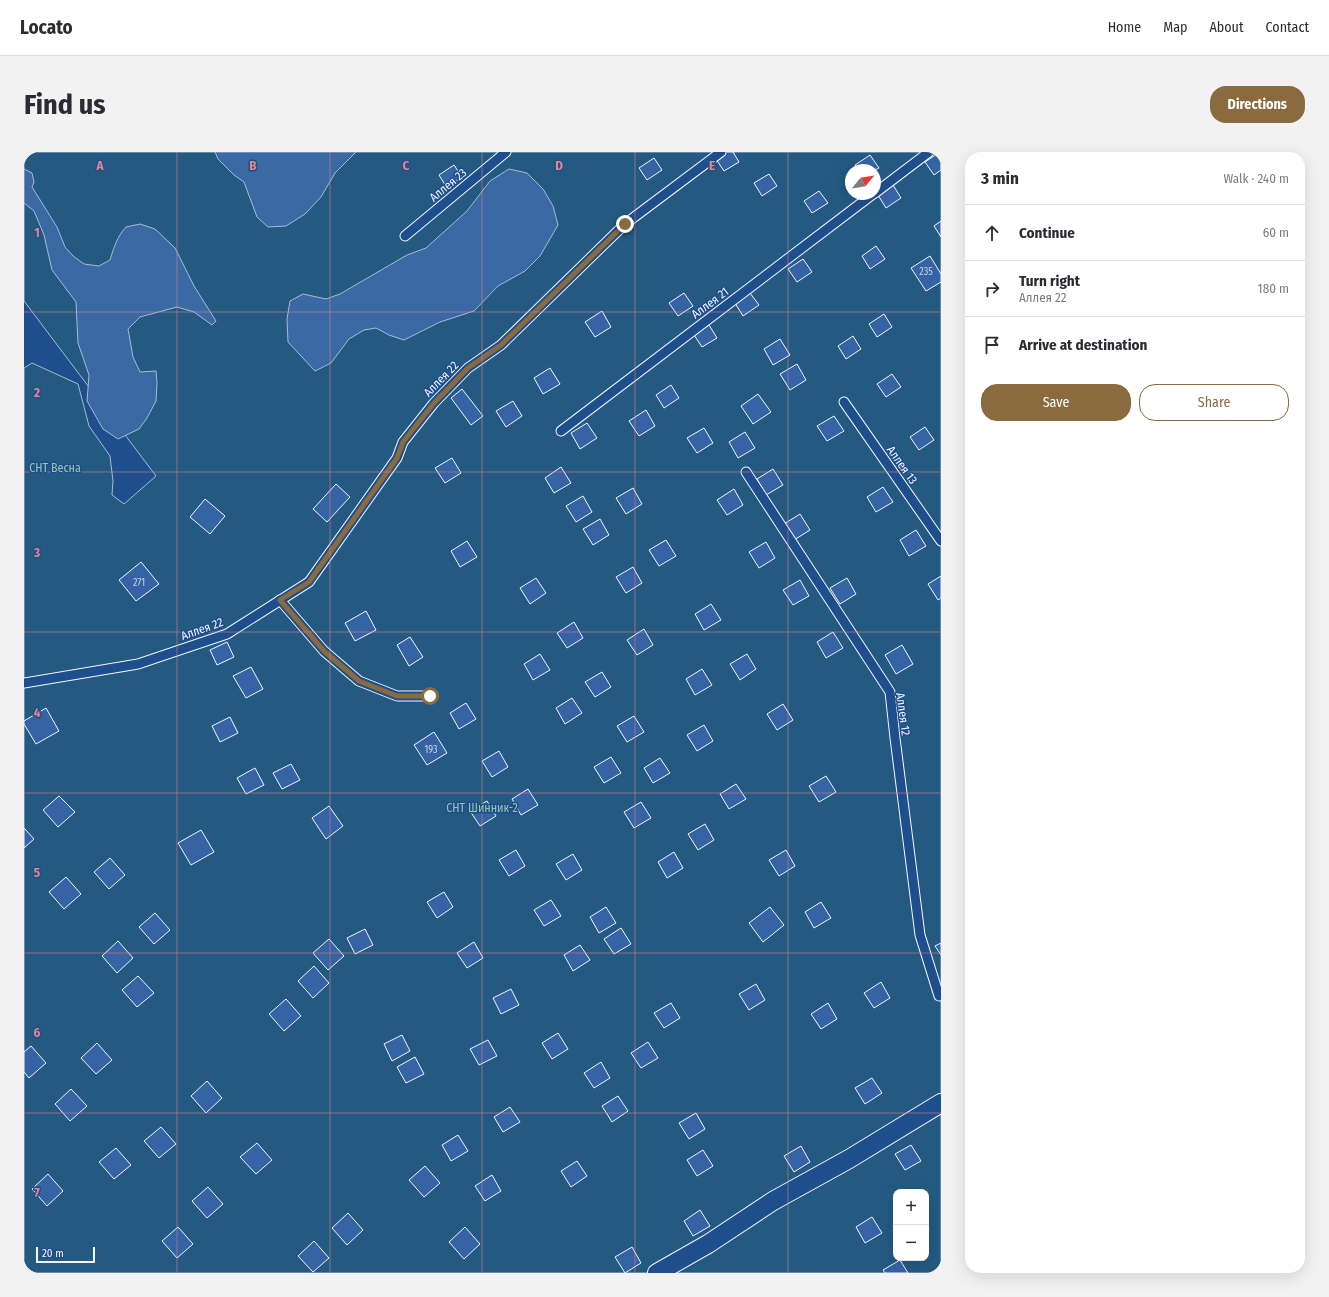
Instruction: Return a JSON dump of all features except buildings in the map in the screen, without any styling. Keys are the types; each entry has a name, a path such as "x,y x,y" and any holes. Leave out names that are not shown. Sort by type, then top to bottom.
{"street":[{"path":"657,1273 708,1244 773,1201 849,1159 941,1103"}],"lane":[{"name":"Аллея 23","path":"405,236 506,152"},
{"name":"Аллея 22","path":"24,683 138,664 227,634 309,582 397,458 403,442 434,403 468,368 501,345 625,224 721,152"},
{"name":"Аллея 21","path":"881,188 929,152"},
{"name":"Аллея 21","path":"561,430 865,200"},
{"name":"Аллея 13","path":"844,402 941,541"},
{"name":"Аллея 12","path":"746,472 890,692 920,935 939,996"},
{"path":"280,600 324,651 359,681 397,696 430,696"}],"green space":[{"name":"СНТ Шинник-2","path":"24,152 941,152 941,1273 24,1273 24,368 32,363 78,384 89,426 110,456 113,481 112,495 124,504 156,476 24,301"}],"shaded area":[{"path":"215,152 356,152 335,173 321,197 305,214 286,226 268,227 257,217 244,182 234,175 218,159"},
{"path":"24,169 32,173 34,182 32,187 57,227 65,247 73,256 84,264 99,266 110,260 114,246 126,227 140,224 155,229 175,248 194,286 216,321 212,325 194,312 177,307 140,317 128,329 133,357 140,372 156,371 156,401 139,429 118,439 103,429 87,401 89,375 78,343 76,302 52,270 44,235 34,211 24,203"},
{"path":"509,169 527,173 543,189 553,206 558,225 540,256 525,271 498,286 474,311 440,322 404,340 389,335 376,328 364,330 349,339 331,363 315,371 288,342 287,319 290,301 303,294 326,299 340,294 407,255 426,248 467,211 490,181"}],"route":[{"path":"430,696 397,696 359,681 324,651 280,600 309,582 397,458 403,442 434,403 468,368 501,345 625,224"}],"park label":[{"name":"СНТ Весна","path":"55,468"}]}
